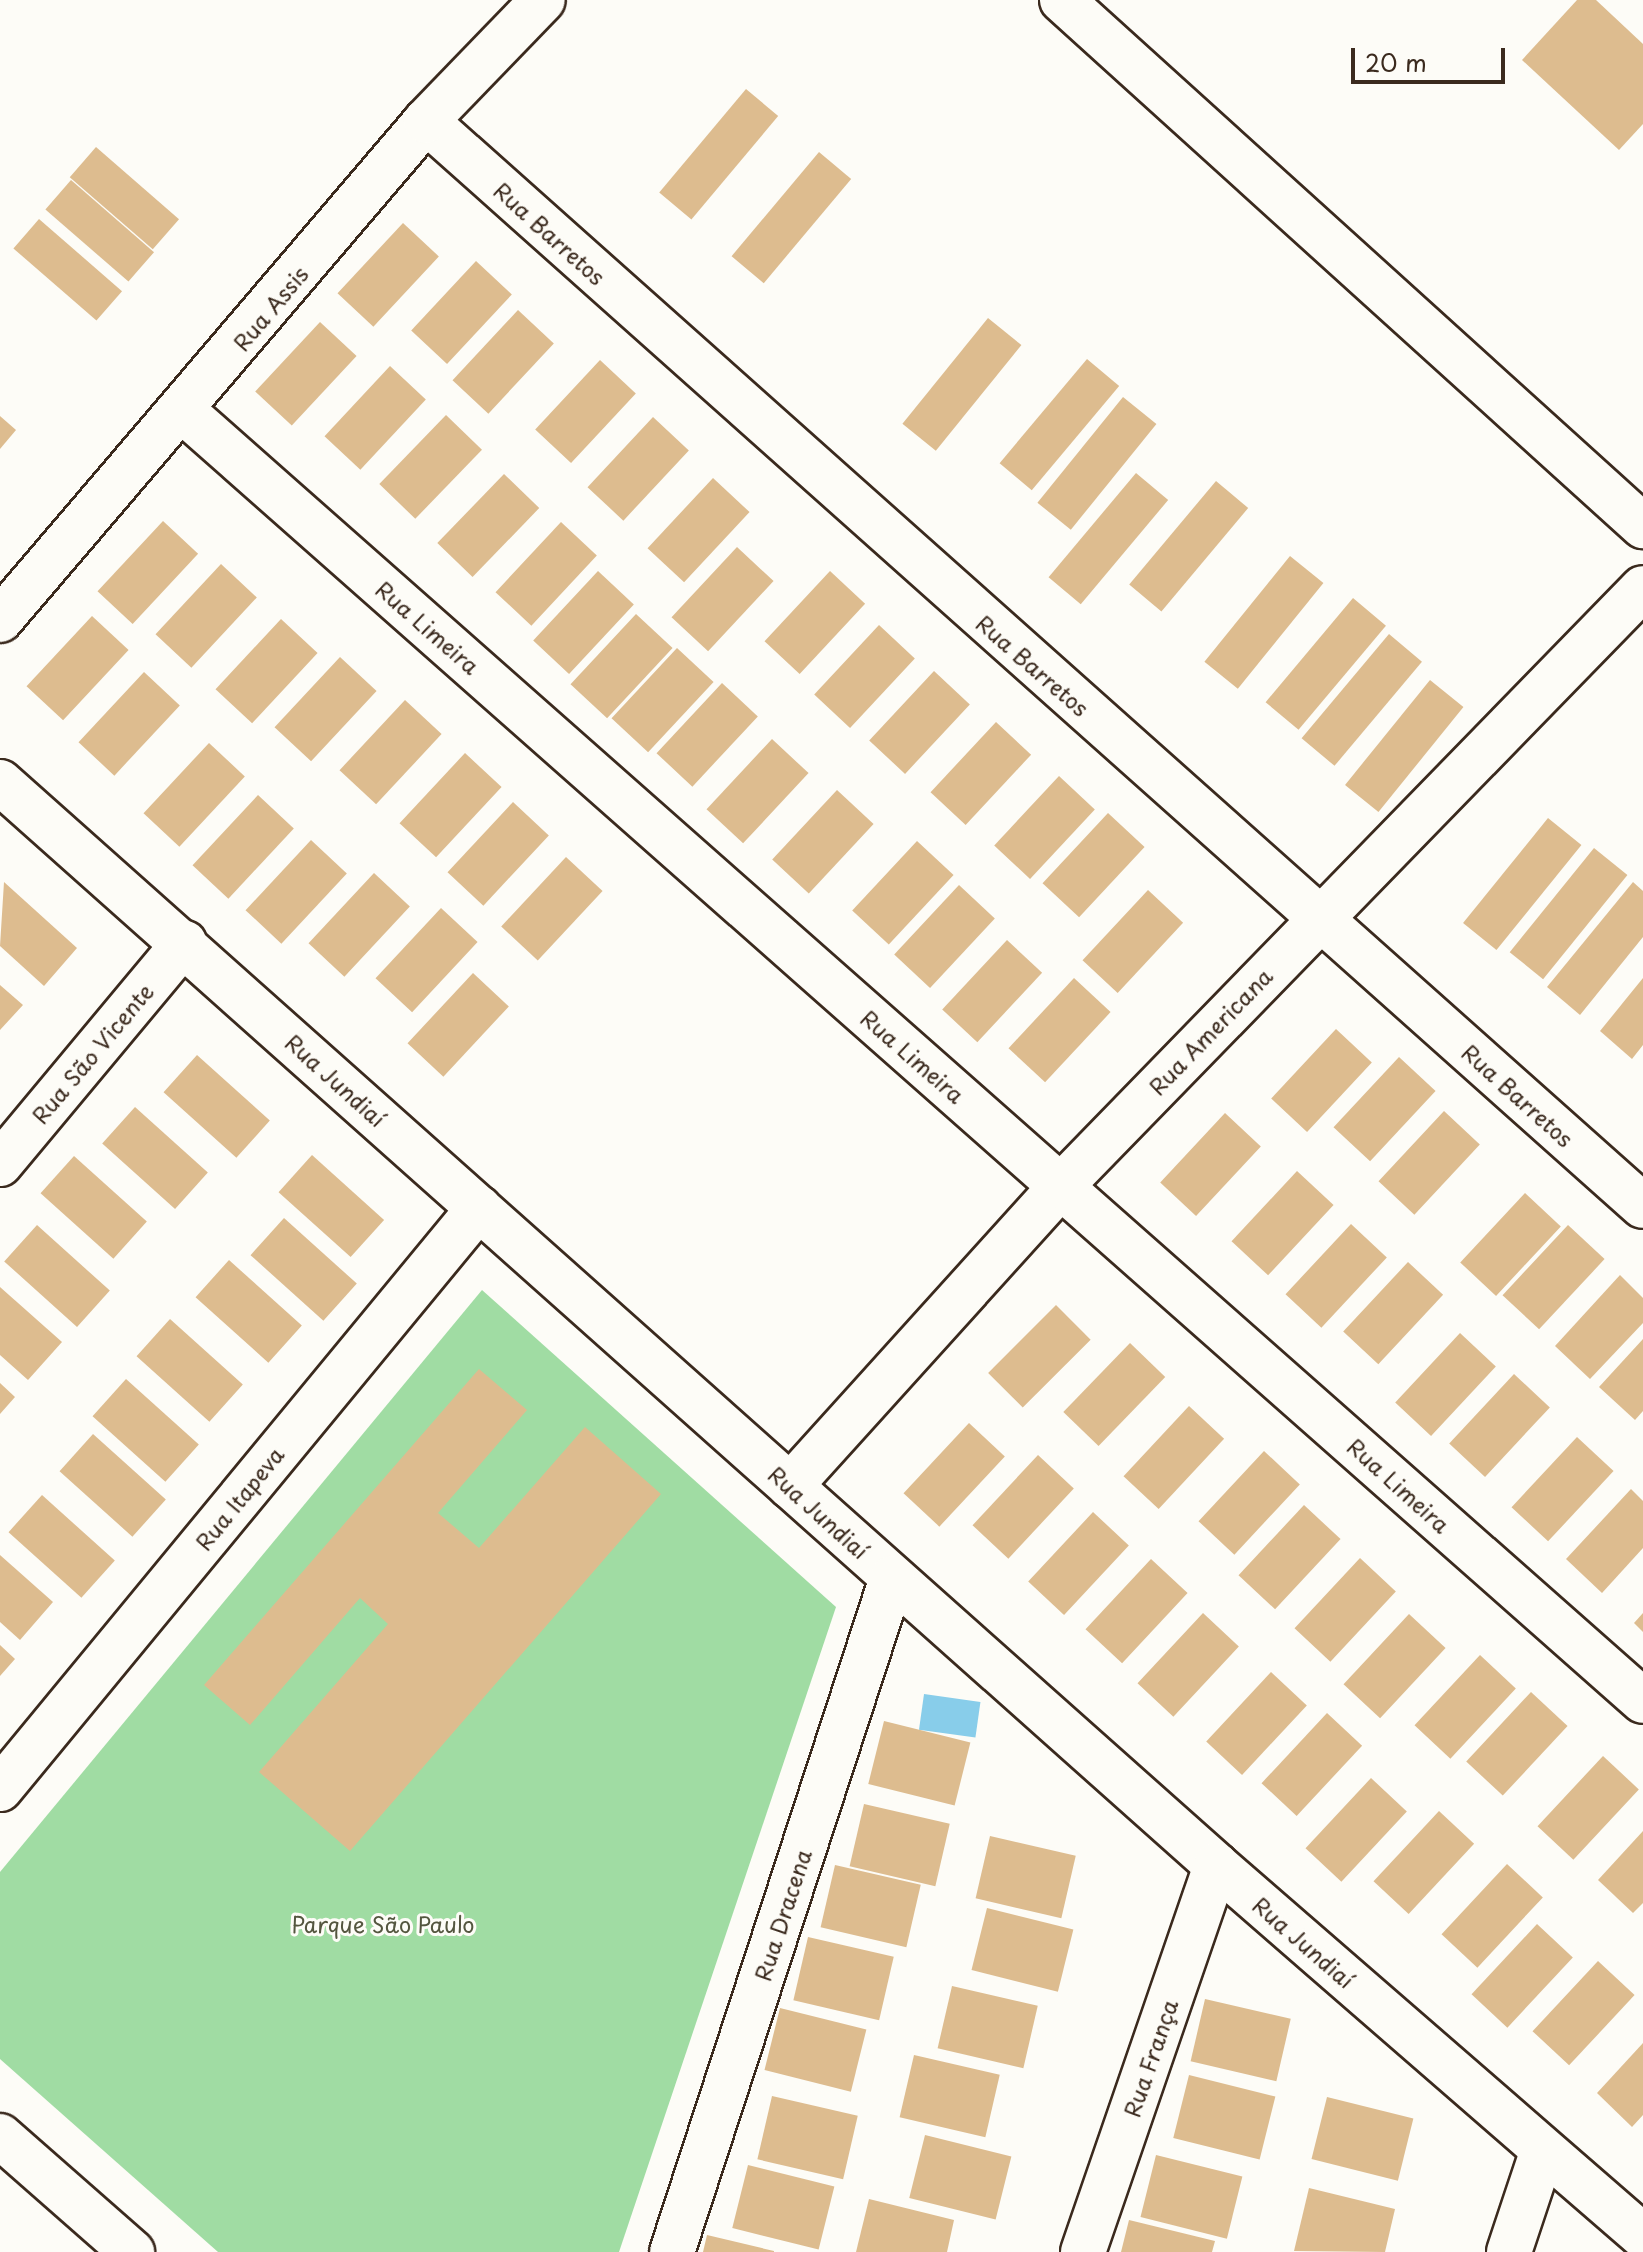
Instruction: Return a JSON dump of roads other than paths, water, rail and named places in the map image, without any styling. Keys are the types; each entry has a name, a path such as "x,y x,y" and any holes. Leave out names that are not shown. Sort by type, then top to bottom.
{"street":[{"name":"Rua Assis","path":"0,620 183,411 426,121 543,0"},
{"path":"1062,0 1643,526"},
{"name":"Rua Barretos","path":"426,121 1643,1206"},
{"name":"Rua Limeira","path":"183,411 1643,1701"},
{"name":"Rua Americana","path":"790,1486 1061,1186 1319,917 1643,588"},
{"name":"Rua Jundiaí","path":"0,782 1216,1865 1542,2153 1643,2236"},
{"name":"Rua São Vicente","path":"0,1164 184,943"},
{"name":"Rua Itapeva","path":"0,1789 479,1208"},
{"name":"Rua Dracena","path":"672,2252 892,1578"},
{"name":"Rua França","path":"1083,2252 1216,1865"},
{"path":"0,2136 132,2252"},
{"path":"1509,2252 1542,2153"}],"water":[{"path":"924,1694 980,1702 975,1738 919,1730"}],"park label":[{"name":"Parque São Paulo","path":"383,1924"}]}
